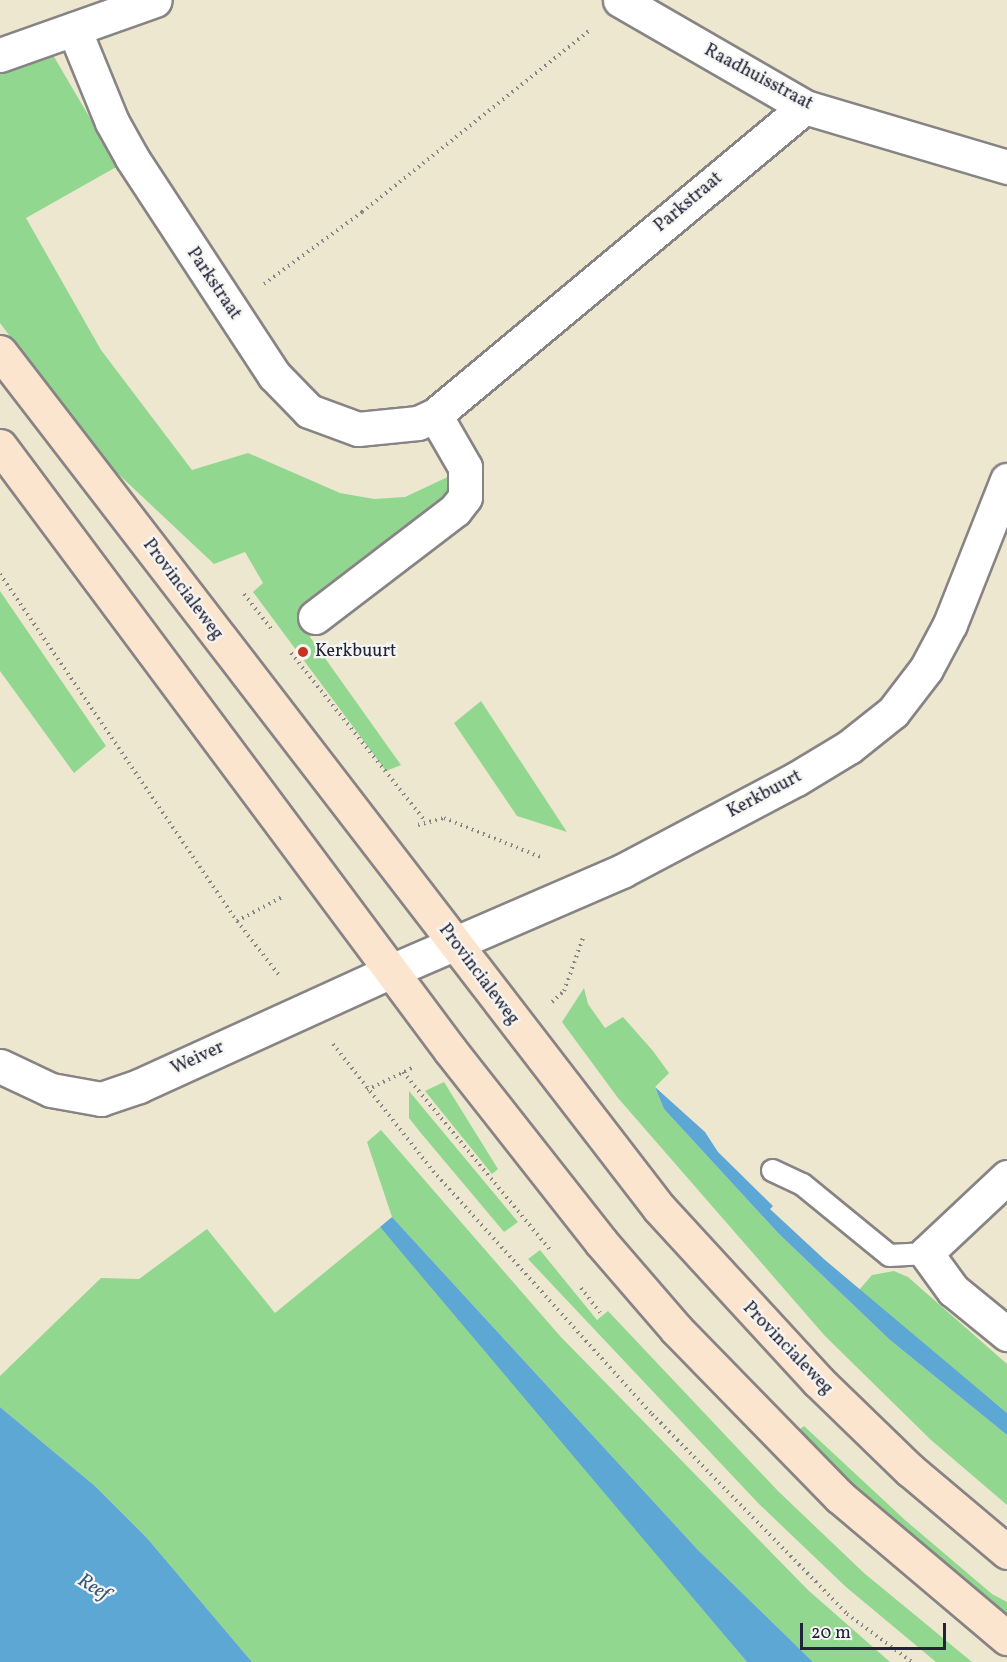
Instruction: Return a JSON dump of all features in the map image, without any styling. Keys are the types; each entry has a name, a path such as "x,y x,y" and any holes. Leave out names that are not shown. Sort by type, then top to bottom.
{"main road":[{"name":"Provincialeweg","path":"0,352 659,1208 741,1302 910,1470 1007,1552"},
{"path":"0,446 391,971 580,1215 676,1329 840,1497 1007,1638"}],"street":[{"path":"0,54 155,0"},
{"name":"Raadhuisstraat","path":"623,2 805,107 1007,167"},
{"name":"Parkstraat","path":"74,29 112,122 132,158 274,375 309,411 358,429 418,423 435,415 805,107"},
{"path":"315,617 455,510 465,497 465,467 435,415"},
{"name":"Kerkbuurt","path":"391,971 621,871 786,785 849,747 893,712 927,669 950,624 1007,480"},
{"name":"Weiver","path":"0,1066 51,1090 101,1099 139,1086 391,971"},
{"path":"1007,1178 926,1253 953,1290 1007,1334"}],"lane":[{"path":"772,1170 802,1184 889,1255 926,1253"}],"path":[{"path":"230,309 362,212 623,2"},
{"path":"0,574 237,921 433,1171 652,1414 847,1614 912,1662"},
{"path":"240,589 277,635"},
{"path":"284,645 425,821"},
{"path":"404,1072 555,1257"},
{"path":"578,1284 600,1312"}],"green space":[{"path":"53,55 118,166 26,218 101,350 192,470 248,453 340,493 374,499 405,497 452,475 452,491 443,504 300,614 313,633 310,637 401,765 386,771 253,592 263,583 245,552 214,564 99,456 0,323 0,72"},
{"path":"0,591 106,746 74,773 0,671"},
{"path":"481,701 567,832 517,816 454,723"},
{"path":"584,988 588,1004 605,1028 623,1017 653,1051 669,1073 655,1087 664,1109 779,1234 890,1340 1007,1435 1007,1505 931,1440 825,1336 618,1098 562,1022"},
{"path":"444,1082 498,1169 492,1174 425,1091"},
{"path":"409,1091 518,1222 504,1232 420,1132 409,1118"},
{"path":"381,1130 560,1336 808,1590 890,1662 813,1662 698,1550 392,1217 367,1142"},
{"path":"380,1227 747,1662 252,1662 147,1538 95,1486 0,1407 0,1376 101,1278 139,1279 207,1229 275,1313"},
{"path":"540,1250 597,1320 608,1311 778,1491 864,1573 972,1662 936,1662 846,1587 759,1504 528,1259"},
{"path":"894,1271 908,1277 1007,1364 1007,1413 859,1290 872,1275"},
{"path":"804,1426 905,1520 992,1594 1007,1602 1007,1623 893,1526 795,1433"}],"water":[{"path":"655,1087 705,1132 718,1152 773,1206 770,1209 825,1260 1007,1413 1007,1435 890,1340 779,1234 664,1109"},
{"path":"392,1217 698,1550 813,1662 747,1662 380,1227"},
{"name":"Reef","path":"0,1407 95,1486 147,1538 252,1662 0,1662"}],"place":[{"name":"Kerkbuurt","path":"303,652"}]}
